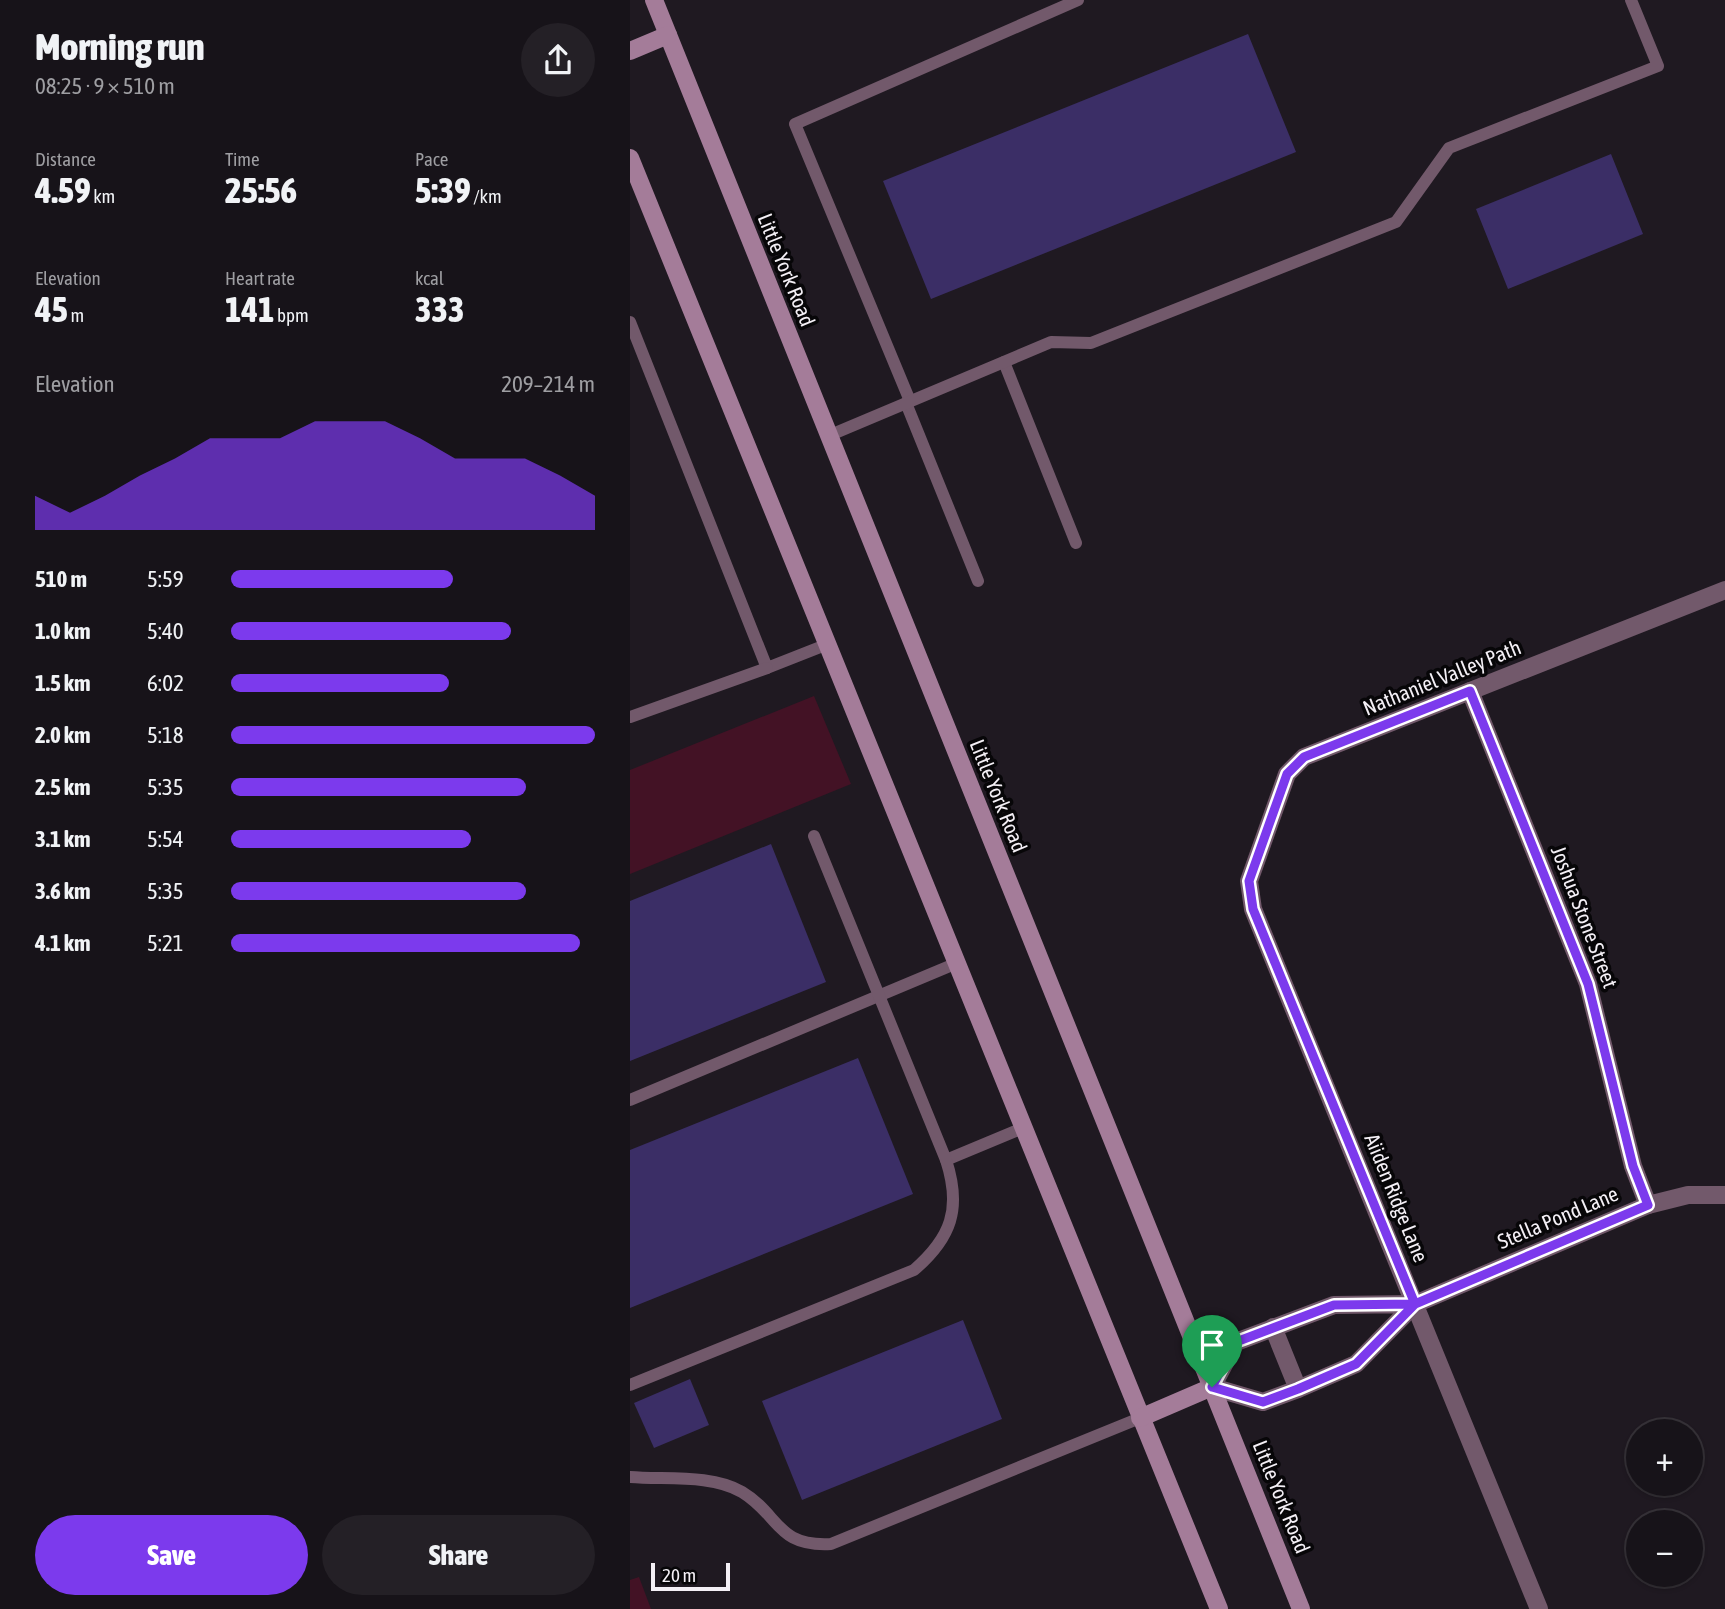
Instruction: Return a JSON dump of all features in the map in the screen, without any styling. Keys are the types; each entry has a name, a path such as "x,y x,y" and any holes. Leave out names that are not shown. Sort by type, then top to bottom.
{"main road":[{"name":"Little York Road","path":"654,0 1301,1609"},
{"path":"630,51 668,35"},
{"path":"630,158 1219,1609"},
{"path":"1140,1418 1212,1387"}],"street":[{"name":"Nathaniel Valley Path","path":"1249,881 1287,774 1304,757 1725,590"},
{"name":"Joshua Stone Street","path":"1470,691 1588,984 1633,1166 1648,1205"},
{"name":"Aiiden Ridge Lane","path":"1249,881 1253,909 1539,1609"},
{"name":"Stella Pond Lane","path":"1415,1304 1356,1364 1298,1389 1263,1402 1212,1387 1236,1342 1273,1327 1334,1305 1415,1304 1648,1205 1688,1195 1725,1195"},
{"path":"1273,1327 1298,1389"}],"lane":[{"path":"978,581 795,124 1078,0"},
{"path":"828,436 1051,342 1091,342 1396,222 1449,148 1658,66 1631,0"},
{"path":"630,322 767,668"},
{"path":"1004,362 1076,543"},
{"path":"630,717 828,644"},
{"path":"630,1385 914,1270 933,1253 950,1230 953,1205 946,1160 814,836"},
{"path":"630,1100 957,963"},
{"path":"946,1160 1023,1128"},
{"path":"630,1477 715,1482 742,1493 789,1537 812,1545 831,1544 1140,1418"}],"shaded area":[{"path":"814,696 851,784 630,874 630,770"},
{"path":"639,1577 651,1609 630,1609 630,1580"}],"building":[{"path":"1248,34 1296,152 931,299 883,181"},
{"path":"1611,154 1643,234 1508,289 1476,209"},
{"path":"771,844 826,982 630,1061 630,901"},
{"path":"858,1058 913,1194 630,1308 630,1150"},
{"path":"963,1320 1002,1419 802,1500 762,1401"},
{"path":"690,1379 709,1425 654,1448 634,1403"}],"route":[{"path":"1212,1387 1236,1342 1334,1305 1415,1304 1648,1205 1633,1166 1588,984 1470,691 1304,757 1287,774 1249,881 1253,909 1415,1304 1356,1364 1298,1389 1263,1402 1212,1387"}]}
